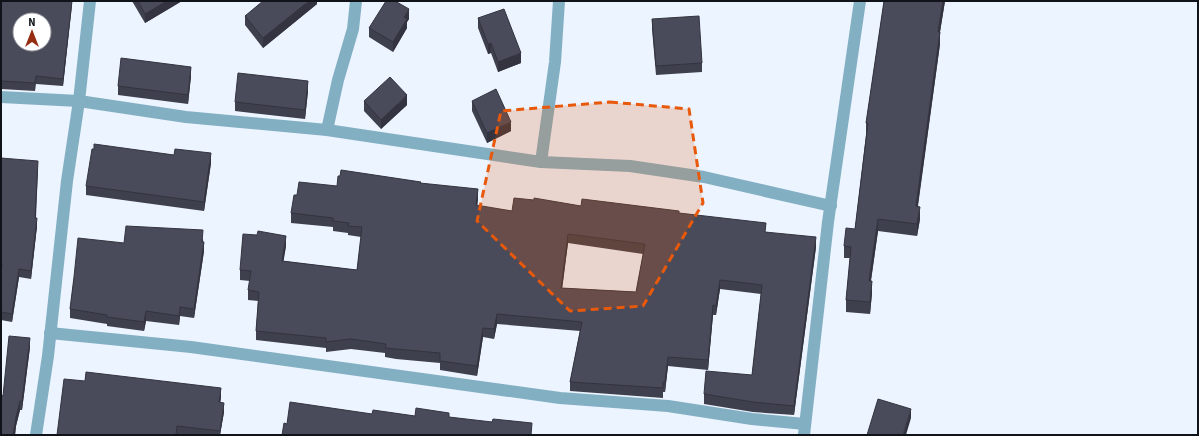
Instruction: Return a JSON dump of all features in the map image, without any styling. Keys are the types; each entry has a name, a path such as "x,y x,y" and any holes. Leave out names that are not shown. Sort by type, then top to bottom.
{"street":[{"path":"36,435 50,333 67,181 90,1"},
{"path":"327,130 338,80 353,29 356,1"},
{"path":"541,162 555,62 559,1"},
{"path":"50,333 191,347 560,398 668,406 805,429 831,206 860,1"},
{"path":"1,97 78,101 186,117 327,130 541,162 630,166 704,178 831,206"}],"highlighted area":[{"path":"610,102 689,109 703,203 643,306 570,311 477,221 501,111"}],"building":[{"path":"1,1 72,1 63,79 36,76 35,83 1,81"},
{"path":"138,1 167,1 145,14"},
{"path":"263,1 309,1 263,38 245,16"},
{"path":"386,1 395,1 409,9 404,17 407,19 393,42 369,28"},
{"path":"884,1 943,1 916,206 920,207 917,224 878,219 869,281 872,281 870,302 846,300 851,247 844,246 846,228 855,229 868,123 866,123"},
{"path":"504,9 521,53 498,62 491,43 488,44 478,18"},
{"path":"699,16 702,63 656,66 652,19"},
{"path":"121,58 191,67 188,95 118,86"},
{"path":"238,73 308,81 305,110 235,102"},
{"path":"390,77 407,95 381,120 364,101"},
{"path":"496,89 511,122 487,133 472,101"},
{"path":"94,144 174,155 175,149 211,153 204,202 86,186"},
{"path":"1,158 38,161 35,218 37,218 31,271 19,269 12,314 1,312"},
{"path":"341,170 421,182 420,183 478,189 476,205 512,211 514,198 534,200 534,198 581,206 582,199 679,211 679,213 766,223 765,232 816,237 794,406 753,402 704,394 706,371 752,375 762,285 720,280 716,306 713,305 708,360 668,357 663,388 570,382 582,322 497,314 494,329 483,328 477,366 440,361 440,353 385,348 386,344 351,339 326,342 326,338 256,331 259,292 248,290 251,271 240,270 243,234 257,235 258,231 286,236 282,261 357,270 362,227 348,226 349,223 333,221 333,218 291,213 294,195 297,195 299,182 337,186 338,176 340,176","holes":["568,234 645,244 636,292 561,288"]},
{"path":"126,226 203,230 202,242 204,242 194,309 180,307 179,316 146,311 144,322 107,317 107,315 70,309 78,238 124,243"},
{"path":"9,336 30,338 22,401 20,401 13,435 1,435 1,395 3,396"},
{"path":"86,372 221,388 219,402 224,403 220,431 177,426 176,435 57,435 64,379 85,381"},
{"path":"878,399 911,409 903,435 867,435"},
{"path":"290,402 372,414 373,410 415,416 416,408 449,413 449,417 492,422 493,419 532,423 531,435 282,435 284,423 287,424"}]}
